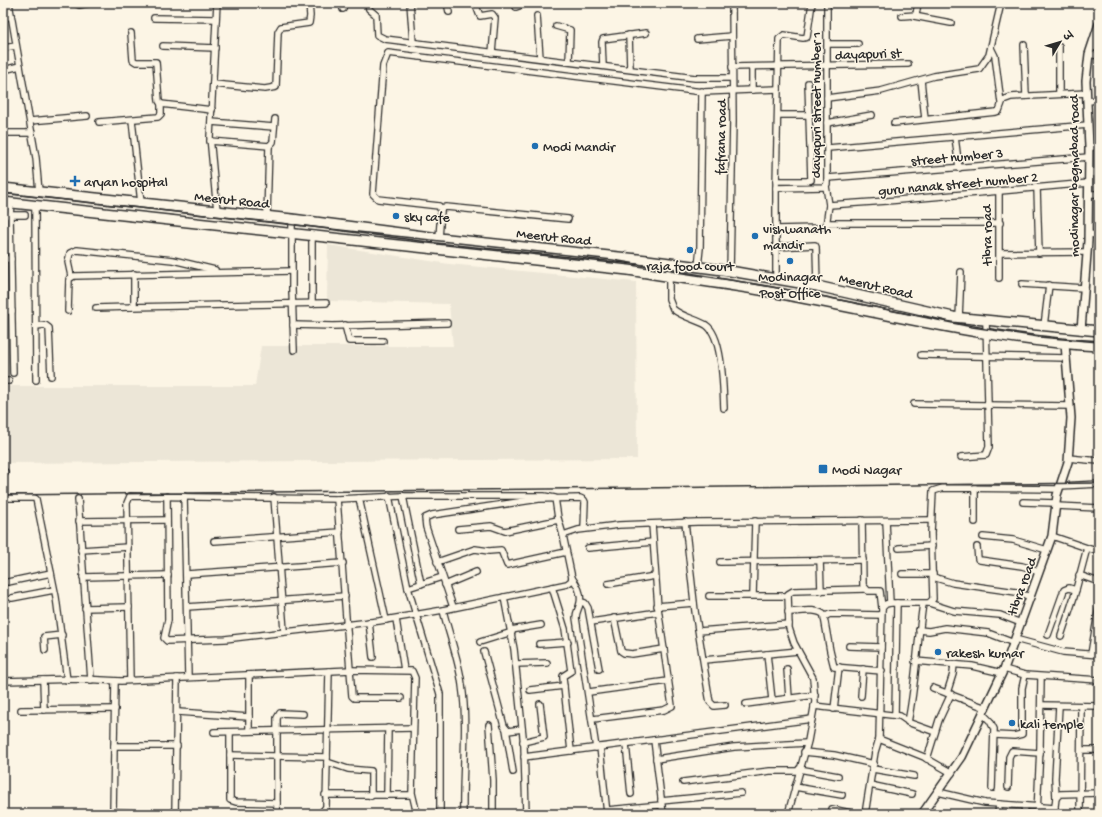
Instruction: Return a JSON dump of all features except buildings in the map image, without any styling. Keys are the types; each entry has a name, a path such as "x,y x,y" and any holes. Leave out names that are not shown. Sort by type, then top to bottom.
{"highway":[{"name":"Meerut Road","path":"3,188 267,216 440,238 669,263 730,271 817,286 959,318 1099,331"},
{"name":"Meerut Road","path":"7,203 312,235 635,272 670,278 752,288 986,333 1065,344 1099,346"},
{"path":"635,272 636,259"}],"street":[{"path":"9,3 32,133 39,192"},
{"path":"75,3 79,5 89,3"},
{"path":"217,3 210,141 217,211"},
{"path":"213,84 264,88 276,87 278,32 281,27 309,23 309,3"},
{"path":"342,3 343,9"},
{"path":"368,3 369,9 376,15 376,33 379,38 700,78 732,78"},
{"path":"410,3 413,43"},
{"path":"447,3 449,12"},
{"path":"475,3 480,16 492,14 495,18 492,53"},
{"path":"516,7 528,3"},
{"name":"fafrana road","path":"730,271 733,121 732,3"},
{"path":"776,279 778,115 777,67 780,37 784,35 803,38 809,35 812,3"},
{"name":"dayapuri street number 1","path":"776,188 826,186 828,178 827,3"},
{"path":"914,16 918,3"},
{"path":"827,98 881,91 939,74 979,69 988,58 1001,3"},
{"path":"3,18 11,16"},
{"path":"538,16 540,58"},
{"path":"902,16 914,16 951,23"},
{"path":"154,18 216,19"},
{"name":"modinagar begmabad road","path":"1081,330 1087,252 1089,194 1089,147 1086,93 1099,24"},
{"path":"556,26 570,30 569,62"},
{"path":"99,122 132,120 160,116 161,104 159,101 156,62 136,62 133,60 131,33"},
{"path":"603,66 602,39 646,33"},
{"path":"630,35 630,69"},
{"path":"698,39 732,36"},
{"path":"828,44 858,44"},
{"path":"1024,45 1026,96"},
{"path":"3,48 16,46"},
{"path":"163,46 215,48"},
{"path":"1059,47 1059,94"},
{"path":"894,123 999,111 1001,103 995,56 991,48"},
{"path":"1093,50 1099,56"},
{"path":"568,219 446,206 440,208 432,204 378,199 373,194 383,66 388,54 702,91 778,89"},
{"name":"dayapuri st","path":"732,68 827,66 842,64 908,64"},
{"path":"3,70 20,66"},
{"path":"752,68 752,90"},
{"path":"921,80 925,119"},
{"path":"776,181 807,182 811,180 808,83"},
{"name":"fafrana road","path":"698,267 700,248 702,91"},
{"path":"1001,103 1005,98 1086,93"},
{"path":"1087,101 1099,100"},
{"path":"161,104 212,110"},
{"path":"778,115 809,115"},
{"path":"827,123 872,115"},
{"path":"30,121 87,116"},
{"path":"267,216 269,146 273,142 275,119"},
{"path":"132,120 141,203"},
{"path":"211,122 274,127"},
{"name":"street number 3","path":"828,148 1088,125"},
{"path":"3,133 32,133"},
{"path":"955,137 959,168"},
{"path":"210,141 269,146"},
{"path":"1089,147 1099,147"},
{"name":"street number 3","path":"828,178 1089,157"},
{"name":"guru nanak street number 2","path":"829,205 999,192 1089,183"},
{"path":"776,230 824,228 828,223 829,205 826,186"},
{"path":"1037,188 1039,253"},
{"name":"tibra road","path":"999,192 999,278"},
{"path":"1089,194 1099,194"},
{"path":"7,203 10,215 13,373"},
{"path":"35,205 36,380"},
{"path":"440,208 440,238"},
{"path":"3,215 25,215"},
{"path":"292,219 292,304 294,350"},
{"path":"828,223 1000,223"},
{"path":"1088,234 1099,235"},
{"path":"312,235 312,304"},
{"path":"776,247 815,245 817,286"},
{"path":"68,311 69,279 71,276 68,256 70,253 77,250 173,260 221,272"},
{"path":"1000,253 1087,252"},
{"path":"3,259 11,259"},
{"path":"669,263 669,299 672,309 706,325 714,335 722,369 724,408"},
{"path":"71,276 292,271"},
{"path":"959,318 961,272"},
{"path":"131,307 134,302 134,274"},
{"path":"1022,284 1084,288"},
{"path":"1044,326 1049,286"},
{"path":"96,308 326,303"},
{"path":"3,311 12,311"},
{"path":"961,457 981,456 988,452 986,320"},
{"path":"293,325 447,323"},
{"path":"36,326 45,325 50,328 51,376"},
{"path":"345,325 349,341 383,341"},
{"name":"tibra road","path":"922,814 952,773 1003,671 1052,536 1059,487 1068,458 1070,406 1065,344"},
{"path":"921,355 1067,358"},
{"path":"914,404 1070,406"},
{"path":"1068,458 1099,461"},
{"path":"908,722 912,702 919,630 926,604 933,599 931,520 933,491 943,488 1059,487 1099,484"},
{"path":"975,488 975,522"},
{"path":"167,496 168,620 164,638 167,641 233,638 396,619 552,588 567,584 572,578"},
{"path":"130,680 128,497 184,496 337,499 389,496 544,496 584,500 584,529"},
{"path":"184,496 188,607 188,677"},
{"path":"389,496 408,588 440,694 440,814"},
{"path":"403,496 421,584"},
{"path":"274,497 284,631"},
{"path":"3,498 34,498 36,500 62,635 67,680"},
{"path":"78,498 91,680"},
{"path":"359,498 386,620"},
{"path":"556,498 558,520 563,535 572,578 578,588 581,602 576,612 576,618 598,747 607,812 661,803 741,793"},
{"path":"454,607 442,577 424,521 429,516 556,498"},
{"path":"337,499 348,624 352,696 354,698 401,698"},
{"path":"1023,502 1099,508"},
{"path":"79,521 167,520"},
{"path":"458,530 491,526 505,531 558,520"},
{"path":"862,520 862,560 865,589"},
{"path":"563,535 602,526 685,522 931,520"},
{"path":"753,595 754,521"},
{"path":"886,521 890,603"},
{"path":"685,522 694,603 710,702 714,706 725,705"},
{"path":"593,719 664,710 670,708 672,702 658,609 652,524"},
{"path":"214,541 277,535 340,532"},
{"path":"1052,536 1099,552"},
{"path":"983,537 1013,540 1047,550"},
{"path":"588,548 653,542"},
{"path":"81,550 128,546"},
{"path":"899,548 932,546"},
{"path":"977,547 978,559 980,560 1022,566 1039,571"},
{"path":"1061,636 1076,590 1087,548"},
{"path":"437,562 479,549 489,551 501,550 506,564 510,565 566,552"},
{"path":"820,560 821,590"},
{"path":"720,562 862,560"},
{"path":"187,574 343,563"},
{"path":"445,585 476,572"},
{"path":"8,582 51,573"},
{"path":"902,574 933,576 954,583 1010,591 1031,597"},
{"path":"83,577 168,575"},
{"path":"1079,575 1099,582"},
{"path":"608,584 655,576"},
{"path":"408,588 442,577"},
{"path":"552,588 554,598 562,617 572,668 571,671 564,676 572,751"},
{"path":"1048,635 1064,590 1069,588 1076,590"},
{"path":"788,814 807,743 815,695 813,678 798,651 789,624 788,596 790,592 793,591 865,589 880,591 882,608 882,671 878,734 880,739 873,766 865,814"},
{"path":"12,598 54,590"},
{"path":"188,607 345,596"},
{"path":"709,596 788,596"},
{"path":"504,597 511,631 522,729 526,814"},
{"path":"581,602 587,604 599,669"},
{"path":"591,622 694,603"},
{"path":"882,608 886,604 890,603 926,604 954,611 1000,615 1021,623"},
{"path":"895,715 897,603"},
{"path":"1091,654 1099,606"},
{"path":"85,608 129,607"},
{"path":"443,610 460,673 462,687 464,732 463,814"},
{"path":"788,612 816,612 823,613 825,616"},
{"path":"825,616 830,614 881,616"},
{"path":"825,616 824,621 832,664 834,667 882,671"},
{"path":"614,618 621,651 624,654 664,649"},
{"path":"396,619 404,670"},
{"path":"369,622 373,656"},
{"path":"699,632 789,624"},
{"path":"480,642 511,631 542,625"},
{"path":"919,630 929,631 946,628 988,633 1014,641 1050,649 1099,655"},
{"path":"44,650 44,637 62,635"},
{"path":"538,644 568,642"},
{"path":"849,646 881,646"},
{"path":"704,660 798,651"},
{"path":"484,652 492,677 501,718 506,729 513,772"},
{"path":"767,654 772,700"},
{"path":"915,661 985,668 1025,676 1099,680"},
{"path":"515,664 547,663"},
{"path":"927,759 949,693 954,664"},
{"path":"834,709 839,667"},
{"path":"787,669 789,698"},
{"path":"861,696 863,669"},
{"path":"3,682 43,680 115,681 351,670 412,671 415,674 412,795 417,814"},
{"path":"315,814 324,810 327,760 329,671"},
{"path":"249,675 249,731"},
{"path":"995,735 1014,736 1022,734 1022,688 1025,676"},
{"path":"1037,814 1040,753 1041,677"},
{"path":"175,814 178,712 177,678"},
{"path":"43,680 44,710"},
{"path":"115,681 113,813 158,814"},
{"path":"588,692 668,681"},
{"path":"530,690 564,686"},
{"path":"933,688 949,693 984,711 993,725 995,735 992,788"},
{"path":"746,704 815,695"},
{"path":"523,742 544,737 540,704"},
{"path":"1041,705 1099,706"},
{"path":"814,706 895,715 902,717 908,722 935,732"},
{"path":"938,792 999,804 1037,807 1054,811 1056,798 1055,778 1059,706"},
{"path":"1080,814 1081,706"},
{"path":"22,710 115,709"},
{"path":"178,712 249,717"},
{"path":"277,814 277,718 280,713 303,714"},
{"path":"524,757 812,719"},
{"path":"489,725 493,780 493,814"},
{"path":"214,732 355,731 388,728 413,728"},
{"path":"387,795 388,728"},
{"path":"506,729 511,731 522,729"},
{"path":"230,732 230,800 236,802 277,803"},
{"path":"880,739 927,759 952,773"},
{"path":"654,740 663,814"},
{"path":"656,758 734,747 807,743"},
{"path":"626,744 631,794"},
{"path":"114,746 177,746"},
{"path":"1081,750 1099,750"},
{"path":"1008,787 1009,758 1012,751 1040,753"},
{"path":"804,752 834,755 914,776"},
{"path":"230,755 327,760 348,769 371,771 371,796"},
{"path":"683,782 770,771 799,770 838,776"},
{"path":"870,785 912,794"},
{"path":"795,787 842,795"},
{"path":"1056,798 1060,794 1099,793"},
{"path":"325,795 412,795"},
{"path":"998,814 999,804"},
{"path":"1024,814 1025,806"},
{"path":"832,808 855,814"}],"shaded area":[{"path":"328,245 449,264 636,282 637,459 3,463 3,386 255,386 261,346 453,346 449,304 327,301"}],"railway":[{"path":"3,193 613,260 801,292 972,327 1039,337 1099,342"},
{"path":"3,495 1099,483"}],"place":[{"name":"Modi Mandir","path":"535,146"},
{"name":"aryan hospital","path":"75,181"},
{"name":"sky cafe","path":"396,216"},
{"name":"vishwanath mandir","path":"755,236"},
{"name":"raja food court","path":"690,250"},
{"name":"Modinagar Post Office","path":"790,261"},
{"name":"Modi Nagar","path":"823,469"},
{"name":"rakesh kumar","path":"938,652"},
{"name":"kali temple","path":"1012,723"}]}
